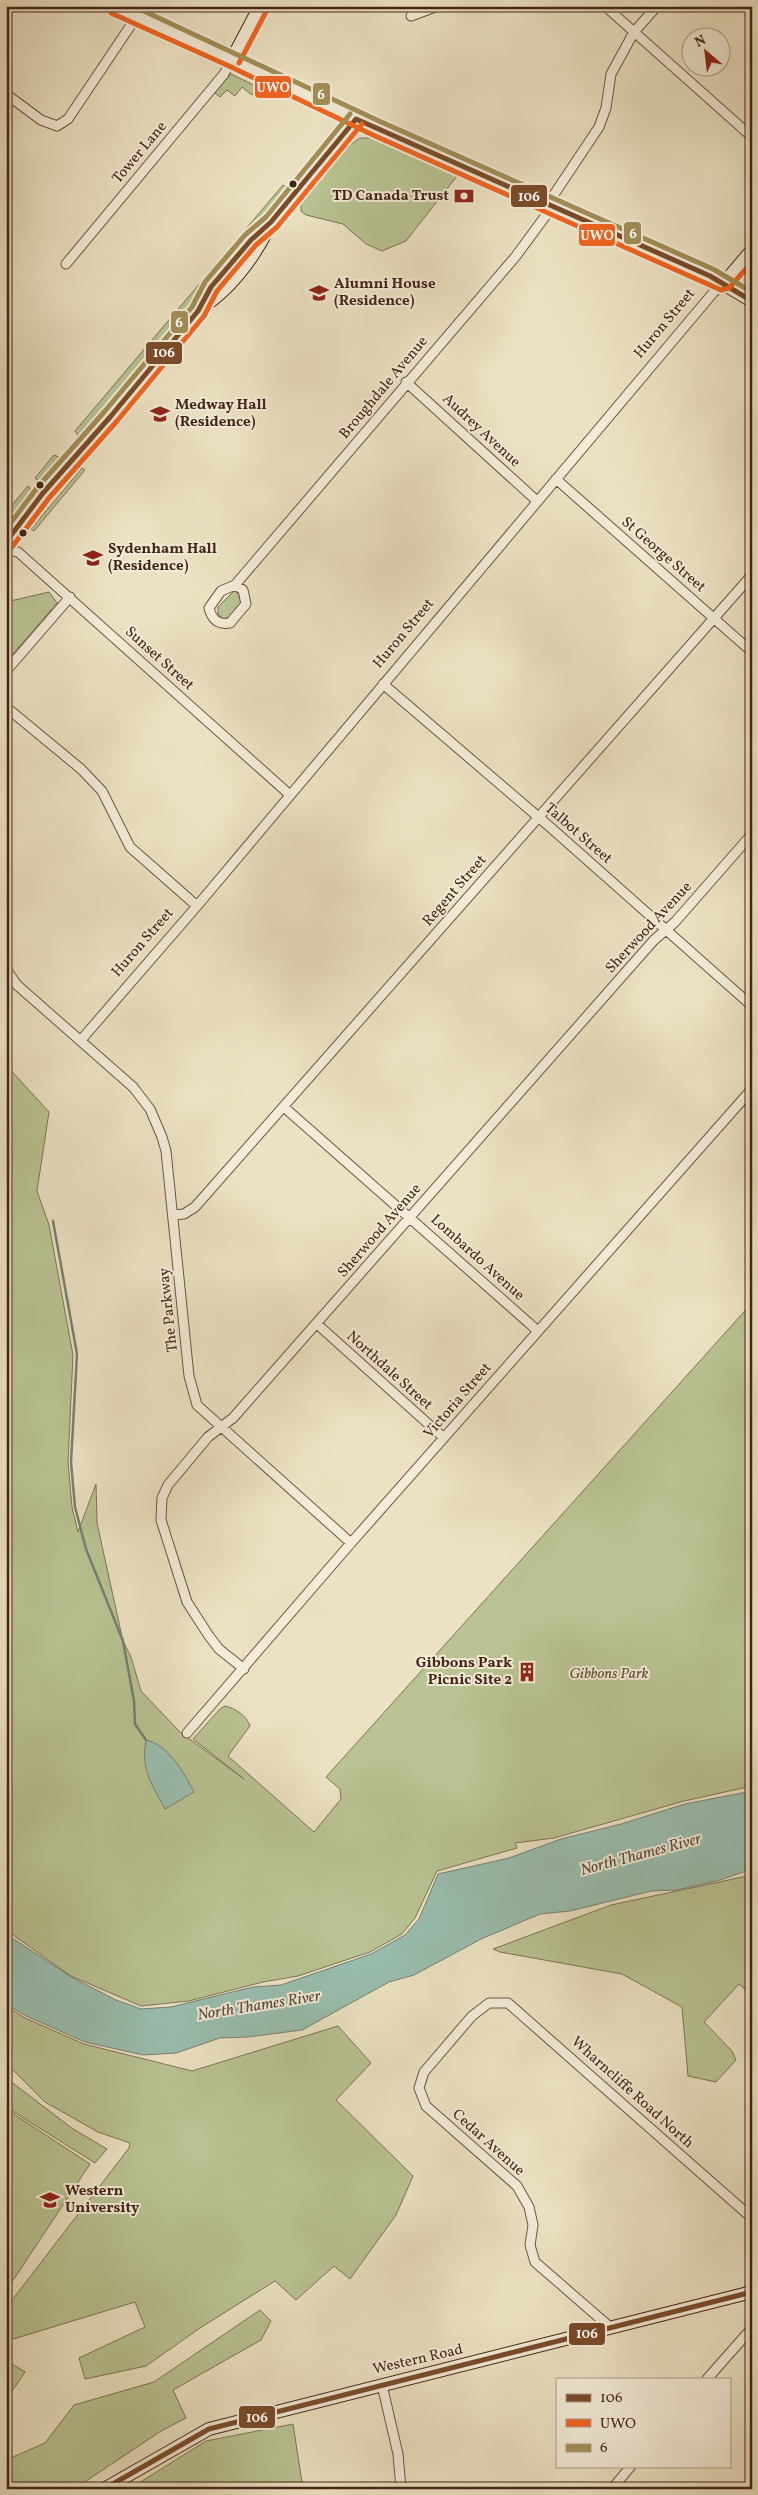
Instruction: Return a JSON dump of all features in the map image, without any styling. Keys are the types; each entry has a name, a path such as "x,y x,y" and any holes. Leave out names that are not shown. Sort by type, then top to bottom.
{"main road":[{"path":"114,6 232,59 356,119 724,283 752,302"},
{"path":"232,59 260,6"},
{"path":"6,542 43,493 111,416 198,311 219,296 251,259 271,222 356,119"},
{"name":"Huron Street","path":"724,283 752,250"},
{"name":"Western Road","path":"104,2489 209,2429 752,2292"}],"street":[{"path":"411,16 438,6"},
{"path":"604,6 752,137"},
{"name":"Broughdale Avenue","path":"235,585 243,590 246,604 230,623 220,623 212,617 209,608 221,591 235,585 406,382 516,256 550,206 599,127 606,108 611,74 634,32 657,6"},
{"path":"6,94 41,120 56,126 68,119 137,16"},
{"name":"Tower Lane","path":"66,264 224,74 232,59"},
{"name":"Huron Street","path":"80,1039 196,906 706,300 724,283"},
{"name":"Audrey Avenue","path":"406,382 537,501"},
{"name":"St George Street","path":"556,479 752,652"},
{"name":"Sunset Street","path":"6,550 18,552 290,795"},
{"name":"Regent Street","path":"173,1215 184,1214 195,1207 752,575"},
{"path":"6,671 70,597"},
{"name":"Talbot Street","path":"384,684 752,1006"},
{"path":"6,707 102,791 130,847 196,906"},
{"name":"Sherwood Avenue","path":"244,1669 220,1649 209,1636 187,1602 161,1520 162,1498 168,1484 208,1437 233,1418 654,940 666,930 752,834"},
{"name":"The Parkway","path":"6,969 17,985 133,1087 150,1109 166,1151 192,1392 201,1410 351,1543"},
{"name":"Victoria Street","path":"188,1734 351,1543 752,1089"},
{"name":"Lombardo Avenue","path":"284,1107 538,1331"},
{"name":"Northdale Street","path":"317,1324 444,1438"},
{"name":"Wharncliffe Road North","path":"489,2003 508,2003 530,2020 752,2218"},
{"name":"Cedar Avenue","path":"489,2003 472,2016 424,2072 420,2088 426,2106 517,2186 529,2207 533,2225 530,2245 535,2262 612,2328"},
{"path":"708,2378 752,2328"},
{"path":"382,2385 398,2454 401,2489"},
{"path":"612,2489 629,2468"}],"green space":[{"path":"231,74 258,87 252,95 242,87 235,96 227,90 220,97 214,92"},
{"path":"360,138 372,138 457,173 457,176 406,241 382,251 366,244 343,224 306,215 301,211 301,204 351,144"},
{"path":"283,185 286,187 277,205 253,228 205,285 185,317 79,437 75,431"},
{"path":"54,455 61,458 40,483 35,478"},
{"path":"82,468 85,470 34,531 31,529"},
{"path":"28,486 32,491 6,521 6,512"},
{"path":"234,591 238,593 242,604 230,617 223,619 218,614 218,607"},
{"path":"49,592 57,603 6,662 6,602"},
{"name":"Gibbons Park","path":"6,1065 49,1112 37,1191 49,1225 73,1355 68,1462 72,1507 78,1532 96,1484 97,1523 123,1641 131,1657 141,1691 180,1732 244,1779 193,1739 220,1709 225,1706 240,1713 250,1726 228,1756 314,1832 341,1799 340,1789 326,1777 752,1303 752,1786 684,1801 554,1838 515,1843 517,1848 437,1871 415,1918 402,1934 370,1952 298,1976 263,1982 189,2001 141,2006 71,1976 6,1930"},
{"path":"752,1875 752,1995 739,1984 704,2022 732,2051 736,2060 716,2082 688,2076 682,2007 622,1974 500,1952 493,1949 611,1905"},
{"path":"6,2006 25,2018 84,2044 192,2071 338,2026 371,2063 336,2100 413,2176 396,2215 350,2279 334,2266 296,2300 275,2281 200,2328 146,2366 85,2379 79,2358 145,2327 135,2302 10,2340 6,2337 6,2308 129,2148 130,2143 98,2132 45,2102 6,2063"},
{"path":"6,2078 73,2129 107,2149 95,2163 6,2107"},
{"path":"6,2109 90,2164 6,2291"},
{"path":"260,2310 271,2321 261,2340 173,2390 186,2418 161,2431 74,2489 38,2489 34,2482 17,2489 6,2489 6,2460 45,2443 74,2405 154,2382"},
{"path":"6,2360 25,2372 6,2400"},
{"path":"293,2424 303,2489 141,2489 142,2481 206,2441"}],"water":[{"path":"146,1740 154,1743 169,1754 194,1792 165,1809 146,1769"},
{"name":"North Thames River","path":"752,1791 752,1869 720,1880 677,1890 651,1891 570,1911 540,1914 481,1939 414,1975 389,1982 302,2030 248,2037 220,2038 176,2053 143,2055 85,2042 26,2016 6,2004 6,1934 73,1978 116,2000 141,2009 171,2007 253,1987 281,1985 371,1954 405,1935 419,1919 438,1874 509,1858 561,1839 621,1824 685,1804"}],"waterway":[{"path":"53,1221 77,1354 71,1462 75,1507 86,1549 123,1641 134,1701 135,1724 146,1740"}],"transit line":[{"name":"6","path":"133,6 379,121 713,269 752,292"},
{"name":"UWO","path":"239,63 267,10"},
{"name":"UWO","path":"111,13 229,66 373,135 721,290 729,288 752,262"},
{"name":"6","path":"6,529 37,488 105,411 192,307 205,282 245,235 266,217 350,114"},
{"name":"106","path":"6,542 43,493 111,416 198,311 211,287 251,240 271,222 356,119 710,276 752,301"},
{"name":"UWO","path":"12,547 49,498 117,421 204,316 217,291 256,245 277,227 362,124"},
{"name":"106","path":"104,2489 209,2429 752,2292"}],"place":[{"name":"TD Canada Trust","path":"464,196"},
{"name":"Alumni House (Residence)","path":"319,293"},
{"name":"Medway Hall (Residence)","path":"160,414"},
{"name":"Sydenham Hall (Residence)","path":"93,558"},
{"name":"Gibbons Park Picnic Site 2","path":"527,1672"},
{"name":"Western University","path":"50,2200"}]}
